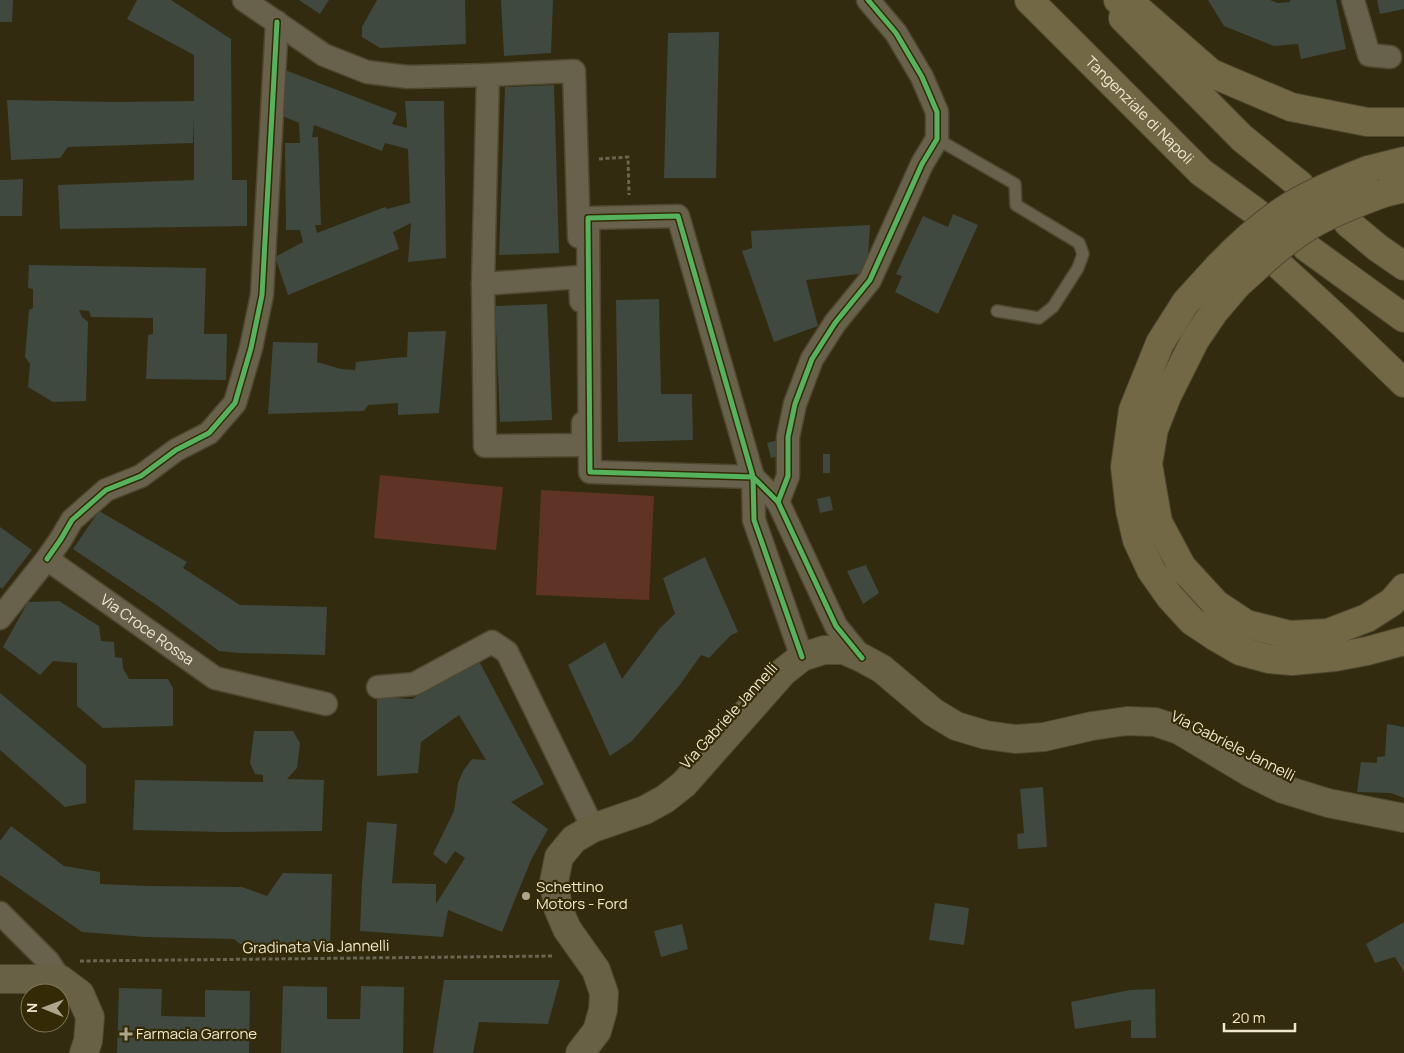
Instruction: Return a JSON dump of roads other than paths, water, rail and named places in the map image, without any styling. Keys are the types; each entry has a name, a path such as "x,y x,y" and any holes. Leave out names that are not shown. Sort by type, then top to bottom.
{"highway":[{"name":"Tangenziale di Napoli","path":"1029,0 1201,172 1250,217"},
{"path":"1105,0 1242,138 1300,185"},
{"path":"1118,0 1140,11 1211,73 1290,106 1367,122 1404,122"},
{"path":"1404,160 1368,170 1329,186 1292,205 1238,246 1218,266 1186,302 1160,343 1133,410 1125,467 1130,510 1137,540 1151,570 1170,597 1192,621 1216,637 1240,650 1268,659 1292,661 1335,657 1404,641"},
{"path":"1394,190 1346,207 1309,226 1271,254 1237,285 1214,312 1195,340 1166,396 1154,429 1148,464 1158,522 1182,567 1216,604 1246,624 1290,635 1328,633 1367,618 1392,602 1404,588"},
{"path":"1348,223 1378,248 1404,266"},
{"path":"1306,247 1404,318"},
{"path":"1280,266 1404,383"}],"main road":[{"name":"Via Gabriele Jannelli","path":"580,1053 597,1031 603,1010 604,992 596,970 567,929 558,908 554,882 559,857 574,838 593,828 645,810 665,799 684,784 783,672 802,657 824,650 844,650 862,658 882,669 933,712 956,726 986,735 1015,739 1044,737 1092,726 1127,721 1155,722 1179,730 1249,772 1283,789 1328,803 1404,818"},
{"path":"0,979 54,970 80,994 90,1017 88,1041 84,1053"}],"street":[{"path":"244,0 324,55 367,72 408,77 574,71 583,446 485,446 483,284 488,75"},
{"path":"778,502 788,476 788,437 795,404 812,358 835,323 870,280 922,164 937,139 937,112 922,77 896,33 868,0"},
{"path":"1353,0 1369,55 1390,57"},
{"path":"0,618 47,559 72,520 106,490 141,476 176,450 209,433 235,403 251,348 262,295 277,22"},
{"path":"802,657 754,520 753,476 678,216 588,218 590,472 753,476 778,502 836,626 862,658"},
{"path":"483,284 580,278"},
{"name":"Via Croce Rossa","path":"47,559 215,678 326,704"},
{"path":"378,687 414,684 492,642 507,652 593,828"},
{"path":"0,913 54,970"}],"lane":[{"path":"937,139 1015,184 1016,205 1079,243 1084,254 1078,268 1053,307 1039,318 997,311"}],"place":[{"name":"Schettino Motors - Ford","path":"526,896"},
{"name":"Farmacia Garrone","path":"126,1034"}]}
